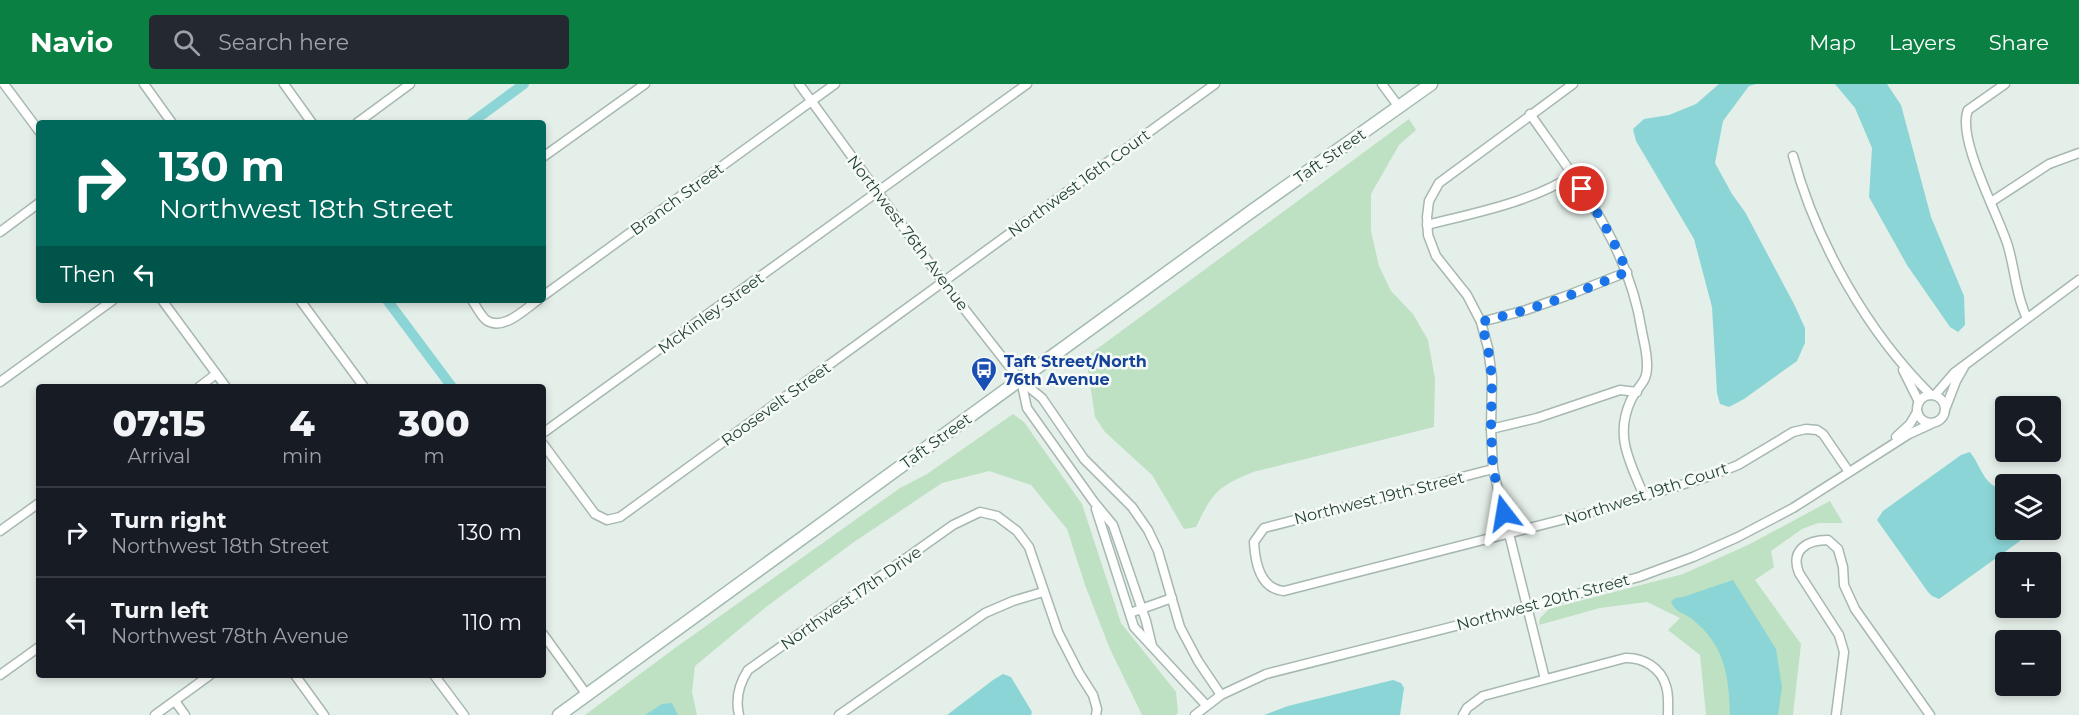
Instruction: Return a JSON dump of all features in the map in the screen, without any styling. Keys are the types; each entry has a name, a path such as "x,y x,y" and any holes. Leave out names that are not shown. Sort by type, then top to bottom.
{"street":[{"path":"0,88 4,84 36,127"},
{"path":"144,84 170,120"},
{"path":"284,84 310,120"},
{"path":"361,120 410,84"},
{"path":"546,155 645,84"},
{"name":"Northwest 76th Avenue","path":"799,84 944,283 1020,380 1042,398 1084,459 1132,507 1148,530 1158,551 1180,627 1198,661 1221,695"},
{"name":"Branch Street","path":"546,294 835,84"},
{"name":"McKinley Street","path":"546,431 1027,84"},
{"name":"Northwest 16th Court","path":"944,283 1215,84"},
{"path":"1382,84 1399,107"},
{"name":"Taft Street","path":"559,715 1252,211 1431,84"},
{"path":"1545,680 1493,469 1492,378 1488,348 1481,322 1467,295 1430,245 1427,225 1429,201 1439,183 1573,84"},
{"path":"2005,84 1968,110 1965,116 1972,156 2008,245 2021,307 2027,318"},
{"path":"1530,114 1601,217 1627,272 1640,315 1647,364 1646,381 1632,399 1623,422 1623,441 1644,496"},
{"path":"1991,202 2049,164 2079,153"},
{"path":"1794,156 1801,185 1833,259 1859,303 1896,356 1919,402 1917,411 1922,420 1931,424 1940,421 1956,381 1966,364"},
{"path":"1427,225 1533,195 1573,175"},
{"path":"0,232 36,205"},
{"path":"1481,322 1566,297 1627,272"},
{"path":"1919,402 1933,395 1954,373 2079,280"},
{"name":"Roosevelt Street","path":"546,448 595,514 607,520 620,517 944,283"},
{"path":"0,382 109,303"},
{"path":"164,303 224,384"},
{"path":"302,303 362,384"},
{"path":"474,303 486,320 496,324 510,320 534,303"},
{"path":"1896,356 1933,395 1943,400 1946,408"},
{"path":"203,384 216,374"},
{"name":"Northwest 76th Avenue","path":"1020,380 1027,408 1113,525 1152,646"},
{"path":"1491,429 1537,418 1620,390 1637,392"},
{"name":"Northwest 20th Street","path":"1879,454 1910,424 1917,411"},
{"name":"Northwest 20th Street","path":"1195,715 1221,695 1266,674 1526,608 1639,577 1693,557 1738,537 1793,508 1909,434 1931,424"},
{"name":"Northwest 19th Court","path":"1276,590 1284,591 1573,518 1710,476 1738,465 1793,432 1806,429 1817,430 1823,435 1849,472"},
{"name":"Northwest 19th Street","path":"1276,590 1265,582 1254,550 1254,542 1264,528 1493,469"},
{"name":"Northwest 76th Avenue","path":"1094,502 1134,627 1206,705"},
{"path":"0,531 36,505"},
{"name":"Northwest 17th Drive","path":"739,715 737,697 748,670 953,525 980,512 997,516 1017,531 1029,547 1043,592"},
{"path":"1836,715 1844,652 1839,634 1799,573 1795,563 1798,553 1804,546 1816,540 1828,540 1838,549 1843,567 1844,585 1855,609 1930,715"},
{"path":"839,715 985,613 1043,592 1058,632 1093,695 1097,712"},
{"path":"1130,613 1172,598"},
{"path":"546,638 587,695"},
{"path":"0,675 36,649"},
{"path":"1463,715 1467,708 1483,696 1636,657 1659,672 1667,687 1668,715"},
{"path":"156,715 206,678"},
{"path":"297,678 324,715"},
{"path":"437,678 464,715"},
{"path":"175,701 185,715"}],"green space":[{"path":"1409,119 1416,130 1399,145 1371,194 1371,231 1379,266 1391,291 1413,314 1428,340 1435,379 1434,427 1253,472 1231,482 1217,492 1196,527 1184,529 1152,475 1105,432 1095,417 1086,357"},
{"path":"1013,414 1024,422 1082,504 1121,623 1176,692 1178,712 1176,715 1142,715 1110,649 1085,585 1067,529 1031,485 989,471 942,483 854,542 766,607 695,666 692,692 697,715 585,715 900,488 927,474"},
{"path":"1830,501 1843,523 1818,523 1802,529 1771,551 1774,567 1755,580 1801,644 1793,715 1706,715 1700,655 1668,630 1680,618 1647,602 1600,608 1539,625 1540,618 1549,609 1683,574 1748,545"}],"water":[{"path":"1719,84 1756,84 1749,86 1723,121 1715,163 1745,212 1805,328 1805,343 1797,361 1729,407 1720,404 1717,393 1712,307 1694,239 1636,141 1633,129 1644,119 1669,115 1696,104"},
{"path":"1835,84 1887,84 1901,105 1931,217 1964,296 1965,325 1958,332 1950,327 1907,265 1869,197 1872,148 1855,108"},
{"path":"1970,452 1984,476 1995,486 1995,540 2020,540 2005,552 1995,552 1995,559 1939,599 1928,592 1877,520 1883,511 1961,455"},
{"path":"1733,580 1776,649 1782,687 1778,715 1730,715 1726,674 1712,639 1692,619 1677,610 1671,602 1675,598"},
{"path":"1003,674 1011,677 1032,712 1031,715 947,715 993,680"},
{"path":"1393,680 1401,683 1404,688 1400,715 1264,715 1288,706"},
{"path":"672,703 678,715 645,715 662,704"}],"waterway":[{"path":"475,120 524,84"},
{"path":"389,303 450,384"}],"place":[{"name":"Taft Street/North 76th Avenue","path":"984,393"}],"route":[{"path":"1504,513 1493,469 1492,378 1488,348 1481,322 1566,297 1627,272 1601,217 1582,189"}]}
